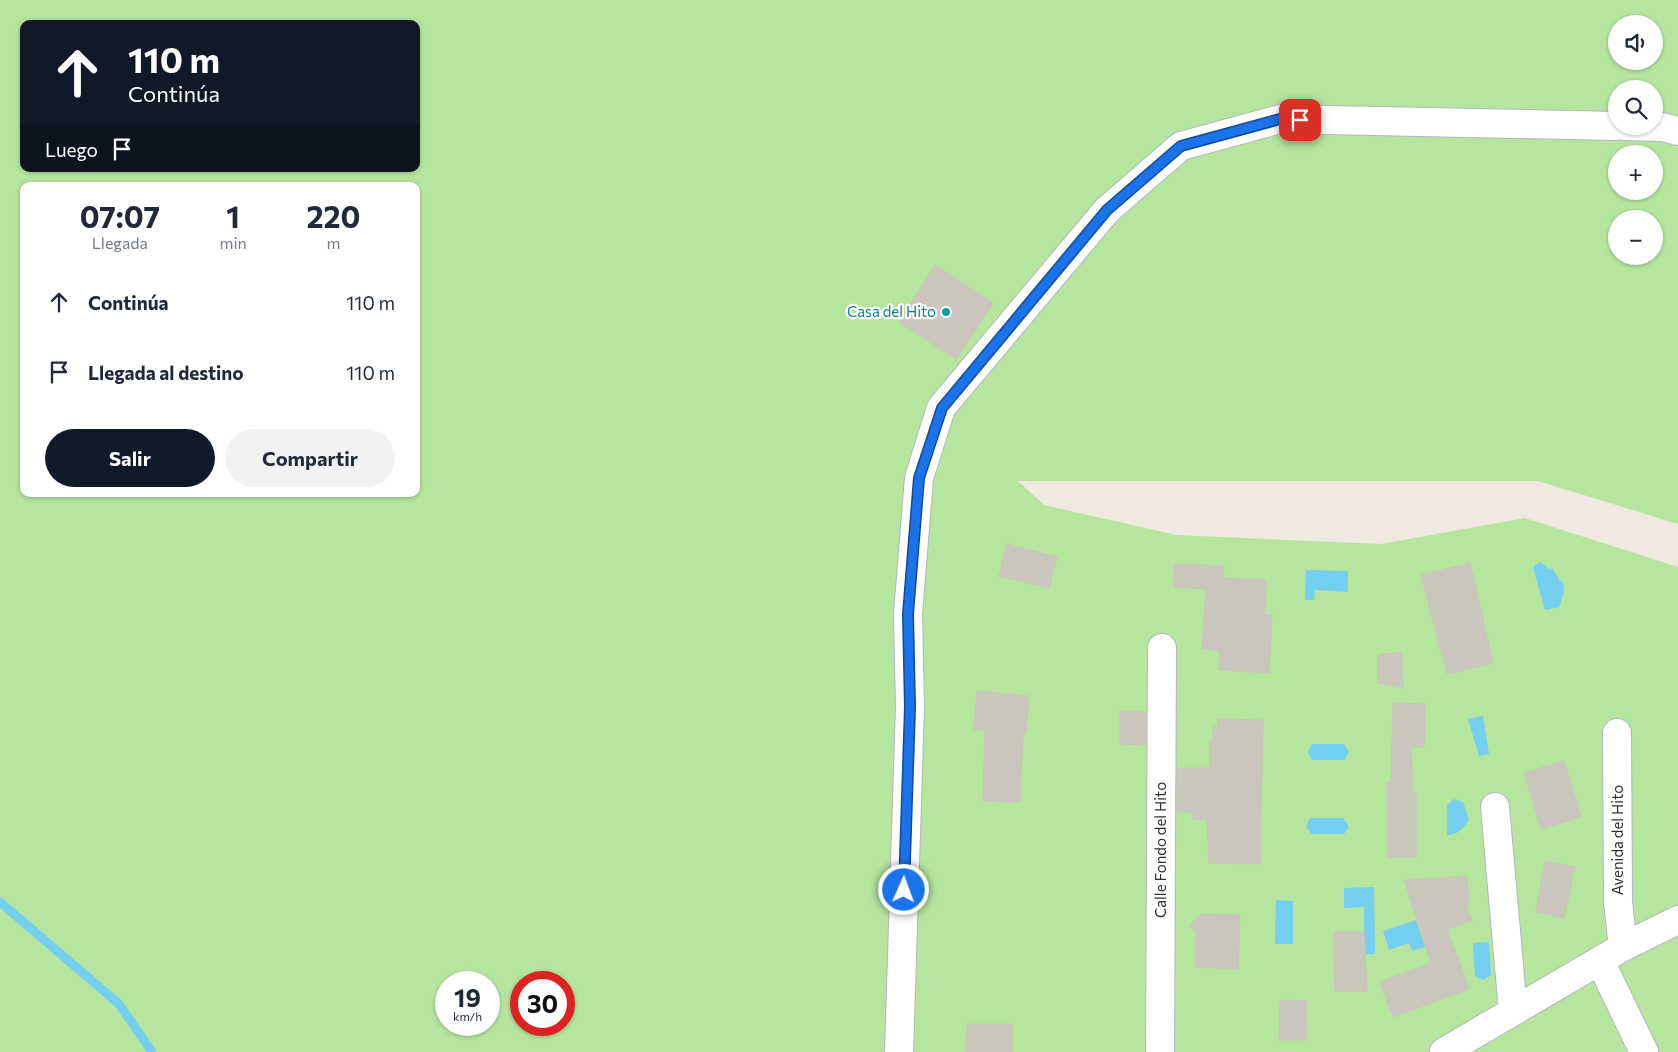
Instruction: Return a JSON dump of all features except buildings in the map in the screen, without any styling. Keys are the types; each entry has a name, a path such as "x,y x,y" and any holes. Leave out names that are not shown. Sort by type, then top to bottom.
{"street":[{"path":"899,1052 910,707 908,614 919,478 942,408 1107,210 1181,146 1280,119 1608,126"},
{"path":"1663,127 1678,131"},
{"name":"Calle Fondo del Hito","path":"1160,1052 1162,648"},
{"name":"Avenida del Hito","path":"1617,733 1618,902 1611,954 1644,1052"},
{"path":"1495,807 1513,1011"},
{"path":"1444,1052 1611,954 1678,920"}],"green space":[{"path":"0,0 1678,0 1678,524 1538,481 1018,481 1044,505 1176,535 1381,544 1525,518 1678,567 1678,1052 0,1052"}],"water":[{"path":"1540,562 1547,566 1546,568 1553,569 1560,581 1563,582 1564,592 1559,607 1545,610 1534,571 1534,566"},
{"path":"1306,570 1348,571 1348,592 1315,590 1314,600 1305,600"},
{"path":"1483,716 1489,754 1479,756 1468,719"},
{"path":"1312,744 1344,744 1349,752 1345,760 1312,760 1308,752"},
{"path":"1454,799 1463,802 1469,820 1458,832 1447,835 1447,805"},
{"path":"1310,818 1343,818 1349,827 1344,834 1311,834 1306,826"},
{"path":"1374,887 1375,954 1364,954 1364,907 1344,908 1344,888"},
{"path":"1276,900 1293,901 1293,944 1275,944"},
{"path":"1416,920 1425,947 1412,951 1409,943 1389,950 1383,931"},
{"path":"1489,942 1491,975 1483,980 1475,976 1473,943"}],"waterway":[{"path":"0,902 119,1004 152,1052"}],"place":[{"name":"Casa del Hito","path":"946,312"}],"route":[{"path":"904,890 910,707 908,614 919,478 942,408 1076,250 1107,210 1181,146 1280,119 1300,120"}]}
